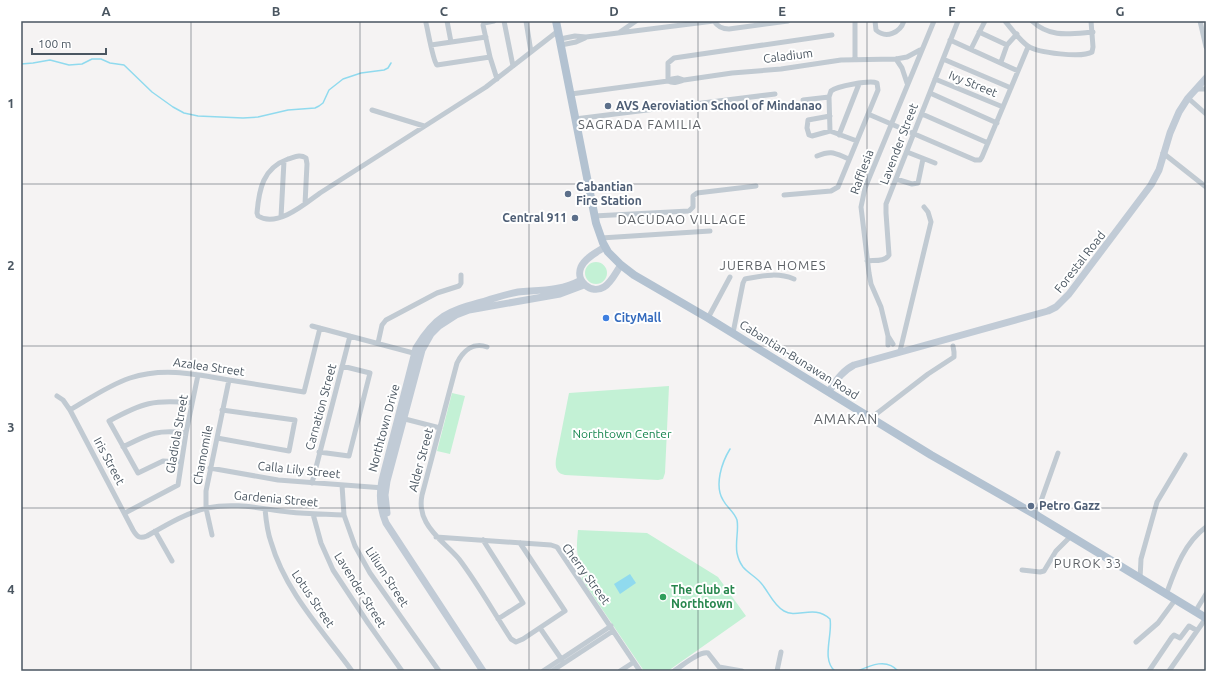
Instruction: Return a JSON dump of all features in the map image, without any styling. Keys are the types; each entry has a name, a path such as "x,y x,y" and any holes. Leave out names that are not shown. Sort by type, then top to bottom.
{"main road":[{"name":"Cabantian-Bunawan Road","path":"556,21 594,216 605,247 621,265 645,282 829,391 931,455 1036,515 1206,618"}],"street":[{"path":"447,21 451,42"},
{"path":"494,21 483,24 490,57 497,79"},
{"path":"504,21 513,66"},
{"path":"526,21 531,52"},
{"path":"625,21 627,30"},
{"path":"627,30 636,21"},
{"path":"561,42 576,42 586,37 618,33 627,30 714,21 719,27 725,29 748,24 788,21"},
{"path":"855,21 855,59"},
{"path":"875,21 876,30 879,33 889,34 899,30 904,21"},
{"name":"Rafflesia","path":"892,349 881,307 870,278 862,214 863,194 907,83 934,21"},
{"name":"Lavender Street","path":"867,261 883,260 889,255 886,209 896,179 958,21"},
{"path":"971,49 985,21"},
{"path":"1005,21 1028,46 1064,55 1087,54 1092,52 1093,32 1091,21"},
{"path":"1032,21 1041,29 1052,33 1067,35 1093,32"},
{"path":"1200,21 1206,47"},
{"path":"426,23 432,45 434,62 437,65 490,57"},
{"path":"304,204 307,164 306,158 299,156 275,165 263,179 258,216 264,219 281,217 291,213 480,91 558,30"},
{"path":"979,32 1008,45"},
{"path":"1001,62 1008,45 1016,34"},
{"path":"668,81 668,63 674,58 832,35"},
{"path":"432,45 486,37"},
{"path":"950,40 1018,71"},
{"path":"868,114 978,160 981,159 1028,46"},
{"name":"Caladium","path":"570,94 668,81 672,83 732,73 831,61 855,59 896,59 907,57 921,49"},
{"path":"896,59 902,68 907,83"},
{"path":"943,59 1011,88"},
{"name":"Forestal Road","path":"829,391 841,374 847,369 892,349 1048,311 1056,307 1069,294 1151,185 1159,170 1163,152 1179,112 1188,98 1206,78"},
{"name":"Ivy Street","path":"935,79 1003,107"},
{"path":"784,195 836,189 878,90 878,84 875,82 859,84 831,90 829,97 830,132"},
{"path":"839,135 859,84"},
{"path":"1197,88 1206,89"},
{"path":"930,93 997,123"},
{"path":"575,119 775,94"},
{"path":"803,100 829,97"},
{"path":"1188,98 1206,114"},
{"path":"372,110 424,126"},
{"path":"922,114 988,143"},
{"path":"830,116 809,119 807,122 808,133 810,136 830,132 857,141"},
{"path":"817,156 826,152 832,152 849,159"},
{"path":"907,152 935,163"},
{"path":"1163,152 1206,187"},
{"path":"896,179 912,184 918,183 923,158"},
{"path":"281,217 284,161"},
{"path":"594,216 689,210 693,207 693,196 697,194 756,186"},
{"path":"892,349 931,222 928,212 924,207"},
{"path":"601,238 710,231"},
{"path":"605,247 582,264 579,274 582,283 594,290 602,288 608,284 621,265"},
{"path":"733,333 742,283 745,280 770,274 786,276 794,279"},
{"path":"378,343 382,325 386,320 437,293 459,286 461,283 461,275"},
{"path":"708,318 730,277"},
{"name":"Northtown Drive","path":"483,671 386,523 381,505 383,488 418,354 439,326 456,315 468,310 567,289 582,283"},
{"path":"312,326 418,354"},
{"name":"Azalea Street","path":"70,410 129,378 153,372 179,372 304,392 320,328"},
{"name":"Carnation Street","path":"312,483 350,336"},
{"name":"Alder Street","path":"487,347 474,346 469,348 460,356 452,378 421,502 422,515 436,537 461,562 511,639 516,642 540,628"},
{"path":"871,418 922,379 954,357 953,346"},
{"path":"319,452 349,456 360,415 370,373 342,366"},
{"name":"Gladiola Street","path":"125,513 178,485 186,433 198,375"},
{"name":"Chamomile","path":"212,535 206,508 206,490 229,380"},
{"name":"Iris Street","path":"58,396 70,410 136,535 141,538"},
{"path":"181,462 163,461 138,473 109,421 131,409 153,402 165,401 192,404"},
{"path":"217,438 289,451 296,420 222,410"},
{"path":"401,418 440,428"},
{"path":"123,447 152,433 166,431 186,433"},
{"path":"1036,515 1058,453"},
{"path":"1140,579 1141,559 1157,502 1185,455"},
{"name":"Calla Lily Street","path":"210,468 278,480 383,488"},
{"name":"Lilium Street","path":"342,485 344,515 355,546 367,567 439,671"},
{"name":"Northtown Drive","path":"383,488 390,521 489,671"},
{"name":"Gardenia Street","path":"141,538 188,514 206,508 227,505 241,505 313,514 344,515"},
{"name":"Lotus Street","path":"265,509 271,542 288,581 296,595 352,671"},
{"name":"Lavender Street","path":"313,514 321,543 333,570 402,671"},
{"path":"1166,595 1180,558 1195,537 1206,527"},
{"path":"155,532 172,561"},
{"path":"1022,570 1044,571 1054,554 1071,536"},
{"name":"Cherry Street","path":"436,537 551,545 557,547 640,671"},
{"path":"452,552 456,538"},
{"path":"483,540 523,603 498,619"},
{"path":"520,543 565,611 540,628 563,661"},
{"path":"1195,612 1206,594"},
{"path":"1136,642 1158,623 1175,600"},
{"path":"1169,671 1196,630 1206,618"},
{"path":"1149,671 1173,636 1180,638 1189,626 1196,630"},
{"path":"543,671 563,661 612,628"},
{"path":"677,670 706,652 719,667 742,671"},
{"path":"777,671 781,652"},
{"path":"552,671 563,661"},
{"path":"620,671 634,662"}],"green space":[{"path":"596,262 604,265 607,273 604,281 596,284 588,281 585,273 588,265"},
{"name":"Northtown Center","path":"669,386 665,473 663,479 658,480 565,475 558,471 556,467 556,459 569,393"},
{"path":"452,393 465,396 450,454 437,451"},
{"name":"The Club at Northtown","path":"578,530 647,533 718,577 746,616 668,671 644,671 581,578 586,575 580,563 578,554"}],"water":[{"path":"630,574 636,583 620,594 614,584"}],"waterway":[{"path":"21,64 50,60 69,65 82,64 92,59 101,59 110,63 124,65 152,92 184,113 198,116 243,118 258,117 288,110 315,108 323,103 329,90 343,79 361,73 384,70 388,68 391,63"},
{"path":"730,449 724,460 720,474 719,488 723,500 737,520 737,555 740,562 743,567 761,583 774,602 784,611 794,614 812,612 818,613 830,619 831,625 828,654 831,666 835,671"},
{"path":"858,671 879,664 889,665 898,671"}],"place":[{"name":"AVS Aeroviation School of Mindanao","path":"608,106"},
{"name":"Cabantian Fire Station","path":"568,194"},
{"name":"Central 911","path":"575,218"},
{"name":"CityMall","path":"606,318"},
{"name":"Petro Gazz","path":"1031,506"},
{"name":"The Club at Northtown","path":"663,597"}],"district":[{"name":"SAGRADA FAMILIA","path":"640,124"},
{"name":"DACUDAO VILLAGE","path":"682,219"},
{"name":"JUERBA HOMES","path":"773,265"},
{"name":"AMAKAN","path":"846,419"},
{"name":"PUROK 33","path":"1088,563"}]}
